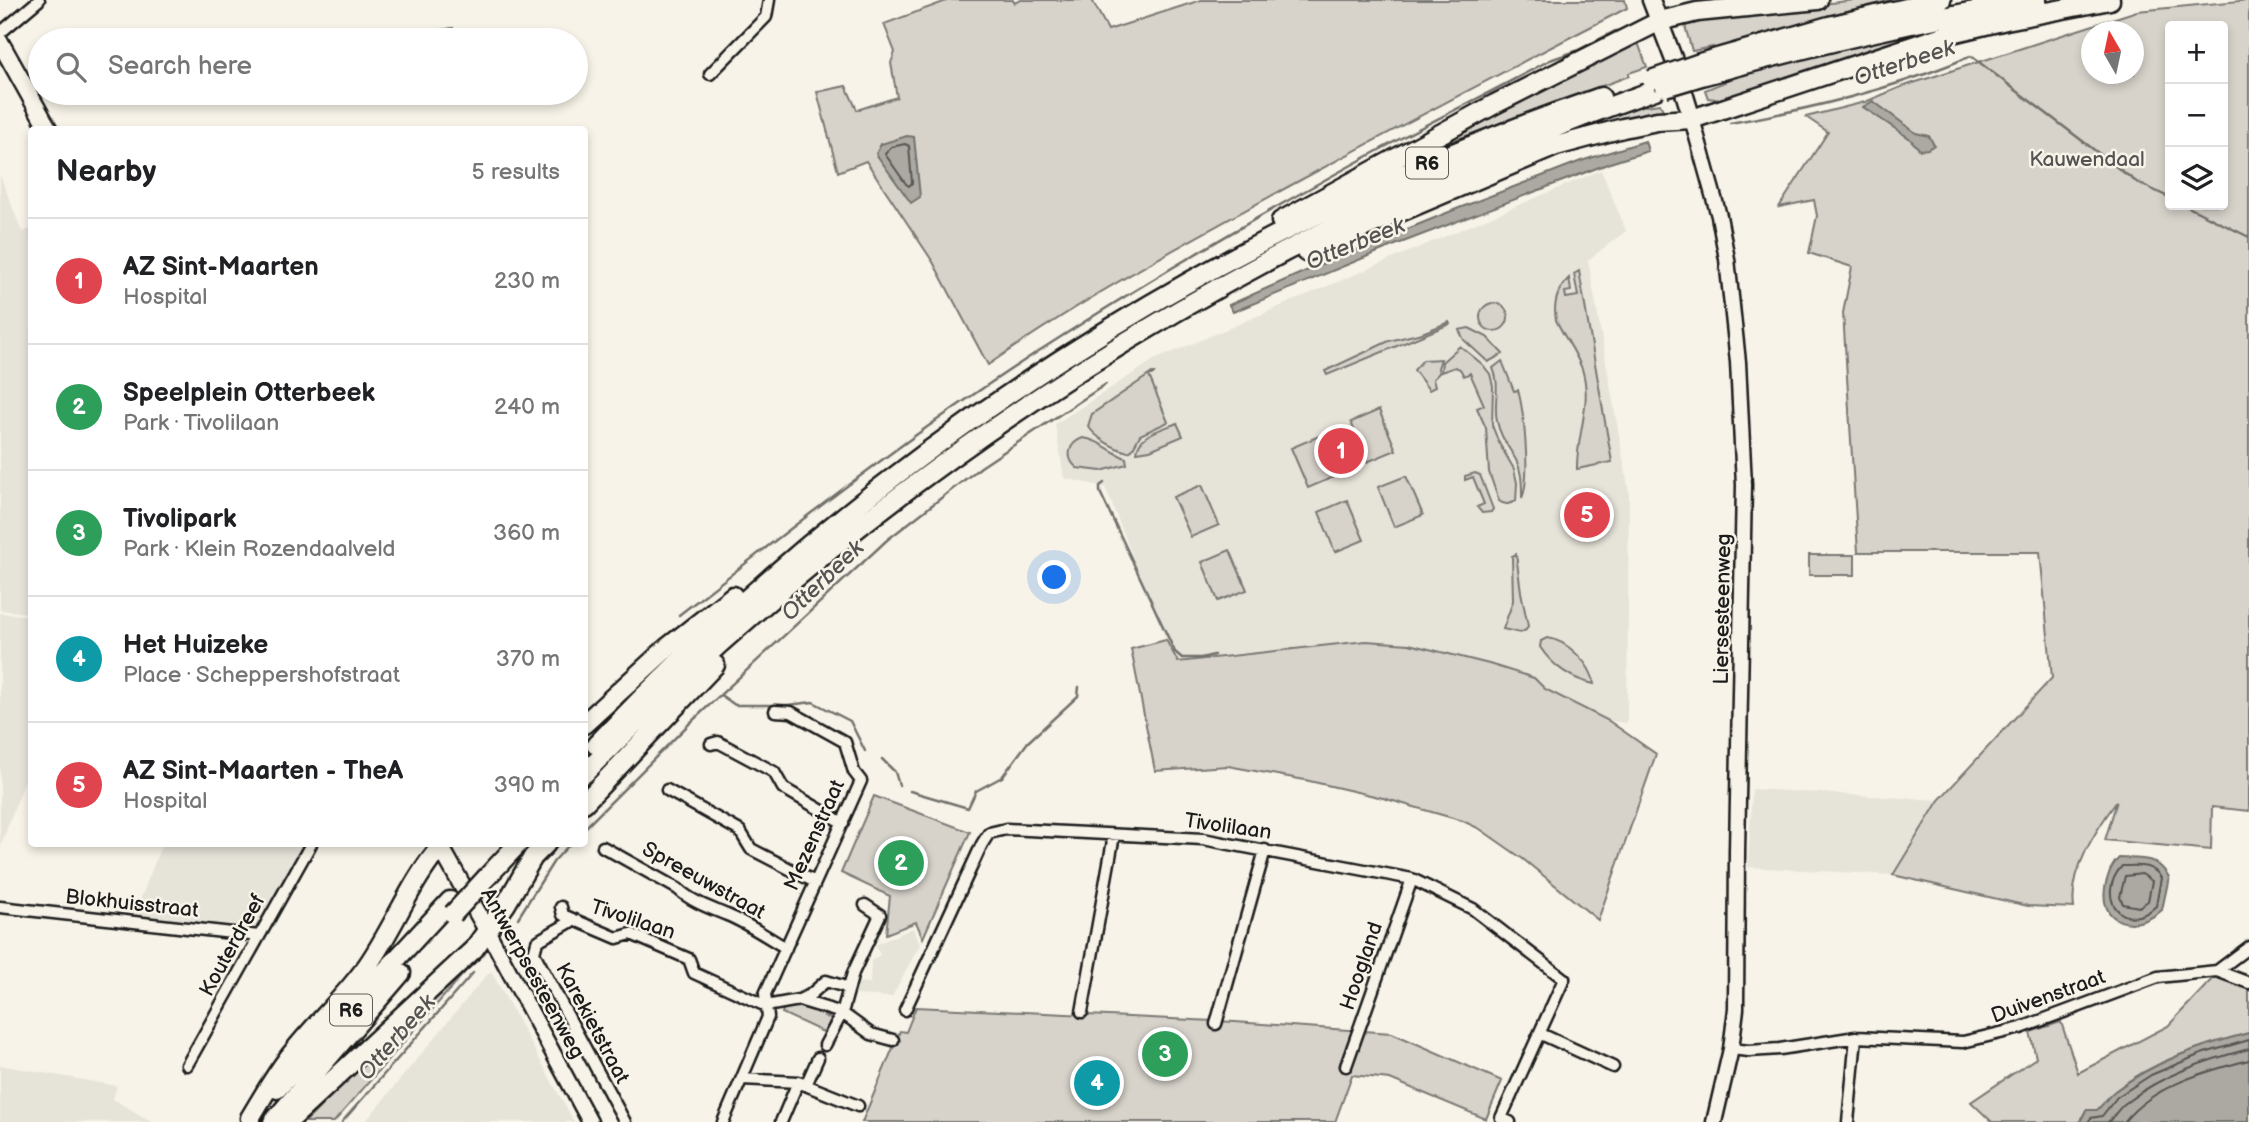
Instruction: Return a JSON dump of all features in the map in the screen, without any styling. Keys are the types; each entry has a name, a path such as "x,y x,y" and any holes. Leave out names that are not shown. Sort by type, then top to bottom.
{"highway":[{"path":"1818,0 1697,12 1660,21 1495,104 1299,209 1228,252 1217,276 1235,285 1308,251 1556,146 1657,121 1952,33 2110,0"},
{"name":"R6","path":"588,770 735,632 837,544 952,456 1293,226 1444,155 1510,129 1829,26 1941,0"},
{"name":"R6","path":"1702,69 1785,53 1907,24 2037,0"},
{"name":"R6","path":"588,753 659,678 727,614 786,563 923,454 1010,392 1096,337 1217,276"},
{"path":"588,720 713,610 768,569 786,563"},
{"path":"588,799 724,654 735,632"},
{"path":"248,1120 293,1051 366,968 413,885 439,847"},
{"name":"R6","path":"273,1122 484,872 501,847"},
{"name":"R6","path":"484,872 514,847"},
{"path":"288,1122 474,948 506,904 533,857 543,847"},
{"name":"R6","path":"248,1120 452,908"}],"main road":[{"path":"1651,0 1674,60 1689,110"},
{"path":"0,41 28,92"},
{"path":"35,105 47,126"},
{"name":"Liersesteenweg","path":"1689,110 1719,216 1727,259 1742,428 1745,535 1737,851 1737,984 1731,1049 1714,1122"},
{"name":"Antwerpsesteenweg","path":"443,847 590,1122"}],"street":[{"path":"0,33 38,0"},
{"path":"710,74 766,17 769,0"},
{"name":"Mezenstraat","path":"767,1011 765,993 861,781 854,772 845,742 791,712 775,711"},
{"path":"711,744 718,742 774,772 783,789 843,823"},
{"path":"667,790 740,831 751,849 815,882"},
{"name":"Tivolilaan","path":"905,1010 989,833 1006,829 1203,839 1265,850 1412,878 1473,909 1564,979 1501,1118 1510,1122"},
{"path":"1083,1012 1114,835"},
{"name":"Kouterdreef","path":"187,1065 309,847"},
{"name":"Spreeuwstraat","path":"603,847 685,895 786,948"},
{"path":"1216,1024 1265,850"},
{"name":"Hoogland","path":"1346,1066 1412,878"},
{"path":"825,1045 842,1013 853,973 880,915 865,905"},
{"name":"Blokhuisstraat","path":"0,907 259,936"},
{"name":"Tivolilaan","path":"561,907 563,915 617,938 631,934 689,959 694,973 767,1011"},
{"name":"Karekietstraat","path":"574,920 537,942 534,953 625,1122"},
{"path":"2217,971 2249,947"},
{"name":"Duivenstraat","path":"1731,1049 1780,1049 1878,1036 1936,1043 1964,1042 2021,1028 2158,977 2217,971 2249,983"},
{"path":"723,1122 767,1011 810,995 826,981 849,989"},
{"path":"799,1000 842,1013 871,1034 893,1040"},
{"path":"1541,1034 1613,1066"},
{"path":"1848,1122 1856,1037"},
{"path":"781,1122 818,1058"},
{"path":"741,1079 802,1084 858,1106"}],"shaded area":[{"path":"1601,170 1626,231 1588,260 1629,492 1627,723 1609,721 1545,689 1534,678 1409,644 1366,641 1178,662 1166,640 1105,487 1064,478 1055,424 1154,360"},
{"path":"0,175 22,232 28,230 28,613 0,610"},
{"path":"0,613 28,616 28,773 0,847"},
{"path":"1752,789 1939,800 1893,875 1748,867"},
{"path":"161,847 301,847 255,928 134,916"},
{"path":"913,928 920,944 892,997 854,995 855,982 870,983 871,961 880,955 875,945"},
{"path":"491,971 574,1122 365,1122 485,977"},
{"path":"0,1065 117,1086 113,1099 152,1122 0,1122"}],"green space":[{"path":"949,0 1013,0 1014,3 1021,0 1092,0 1108,30 1201,0 1625,0 1627,8 1208,230 1096,295 988,365 933,262 866,161 838,172 817,92 846,86 857,110 897,97 891,63 895,52 884,24"},
{"path":"1855,0 1899,0 1839,13 1714,50 1713,47 1692,51 1685,26 1724,16"},
{"name":"Kauwendaal","path":"2249,0 2249,811 2212,807 2211,850 2105,840 2117,801 2093,838 2080,865 2074,908 2028,906 1893,875 1939,800 2052,678 2040,552 1858,552 1843,313 1852,267 1809,253 1817,216 1814,200 1779,207 1828,132 1806,117 1865,102 1901,87 2081,29 2081,84 2144,84 2144,21 2106,21 2137,11"},
{"path":"2013,13 1731,101 1708,98 1705,90 1725,82 1724,78 1803,57"},
{"path":"1637,40 1647,67 1442,145 1351,187"},
{"path":"1644,104 1660,104 1664,112 1348,229 1522,149"},
{"path":"1579,271 1612,462 1577,469 1585,407 1585,382 1582,369 1556,320 1555,308 1559,292 1569,278 1571,291 1565,292 1566,298 1578,296 1574,274"},
{"path":"1494,303 1504,307 1508,317 1504,327 1494,331 1484,327 1480,317 1484,307"},
{"path":"1449,322 1450,324 1327,375 1325,371 1389,341 1422,333"},
{"path":"1469,328 1487,337 1503,354 1488,362 1464,340 1459,330"},
{"path":"1460,346 1490,374 1493,386 1492,425 1514,469 1517,483 1516,501 1512,503 1499,501 1489,472 1486,428 1477,408 1484,405 1470,373 1464,376 1460,369 1455,367 1441,372 1442,362"},
{"path":"1441,359 1439,373 1433,379 1435,387 1429,390 1414,370 1423,360"},
{"path":"1502,361 1514,391 1518,390 1522,413 1526,476 1522,498 1518,465 1502,437 1497,421 1493,368"},
{"path":"1152,373 1155,373 1149,376 1168,422 1140,435 1132,450 1128,452 1096,435 1088,426 1092,414"},
{"path":"1379,410 1396,450 1367,462 1351,422"},
{"path":"1177,423 1183,436 1150,450 1137,452 1146,436"},
{"path":"1319,436 1336,476 1308,488 1291,448"},
{"path":"1083,438 1126,458 1127,464 1101,471 1077,468 1071,460 1070,451 1074,443"},
{"path":"1475,473 1480,475 1493,509 1491,512 1482,513 1477,507 1484,504 1473,477 1465,480 1465,476"},
{"path":"1406,476 1423,515 1394,527 1378,487"},
{"path":"1202,485 1219,525 1191,537 1173,497"},
{"path":"1347,500 1364,540 1335,552 1319,512"},
{"path":"1230,550 1247,590 1218,601 1202,562"},
{"path":"1516,554 1528,626 1520,633 1503,629 1513,601 1512,556"},
{"path":"1809,555 1855,555 1855,575 1809,575"},
{"path":"1547,638 1570,648 1589,669 1594,684 1571,676 1557,666 1540,647 1541,641"},
{"path":"1166,640 1178,662 1366,641 1409,644 1534,678 1545,689 1609,721 1656,754 1598,920 1523,859 1480,829 1463,821 1383,798 1228,766 1155,771 1131,649"},
{"path":"874,796 970,832 923,938 916,922 886,934 890,896 841,873"},
{"path":"472,964 334,1122 305,1122 398,1024"},
{"path":"2215,976 2249,988 2249,1033 2196,1049 2146,1071 2110,1095 2097,1111 2086,1110 2080,1122 1992,1122 1971,1102 2036,1058 2030,1032 2061,1022 2078,1073 2168,1026"},
{"path":"801,1002 831,1019 825,1033 782,1013 785,1005"},
{"path":"916,1007 1235,1022 1392,1033 1502,1081 1486,1119 1390,1079 1352,1075 1335,1122 862,1122 900,1031 906,1032"}],"water":[{"path":"1873,101 1916,133 1929,136 1934,145 1920,150 1909,138 1863,107"},
{"path":"907,136 914,137 920,197 911,203 876,154 881,144"},
{"path":"1645,141 1648,151 1390,247 1233,312 1229,305 1454,210 1581,161"},
{"path":"2119,858 2147,860 2164,870 2169,877 2162,910 2140,922 2120,921 2112,916 2104,897 2112,866"},
{"path":"2249,1033 2249,1122 2080,1122 2086,1110 2097,1110 2115,1091 2146,1071 2196,1049"}],"waterway":[{"path":"679,615 913,437 1101,311 1230,234 1405,136 1550,60 1576,51 1615,31"},
{"name":"Otterbeek","path":"1730,123 1853,97 1971,56 2135,181 2165,196"},
{"name":"Otterbeek","path":"2194,210 2249,237"},
{"name":"Otterbeek","path":"588,825 689,724 887,540 981,467 1106,384"},
{"path":"1104,483 1100,486 1100,492 1175,652 1182,658 1214,655"},
{"path":"910,791 968,808 976,791 1002,777 1028,742 1078,696 1079,687"},
{"path":"722,696 735,705 813,702 850,721 865,751"},
{"path":"882,759 895,772 899,785"},
{"name":"Otterbeek","path":"518,918 554,861 567,847"},
{"name":"Otterbeek","path":"342,1122 473,973"}],"place":[{"name":"AZ Sint-Maarten","path":"1341,451"},
{"name":"AZ Sint-Maarten - TheA","path":"1587,515"},
{"name":"Speelplein Otterbeek","path":"901,863"},
{"name":"Tivolipark","path":"1165,1054"},
{"name":"Het Huizeke","path":"1097,1083"}]}
